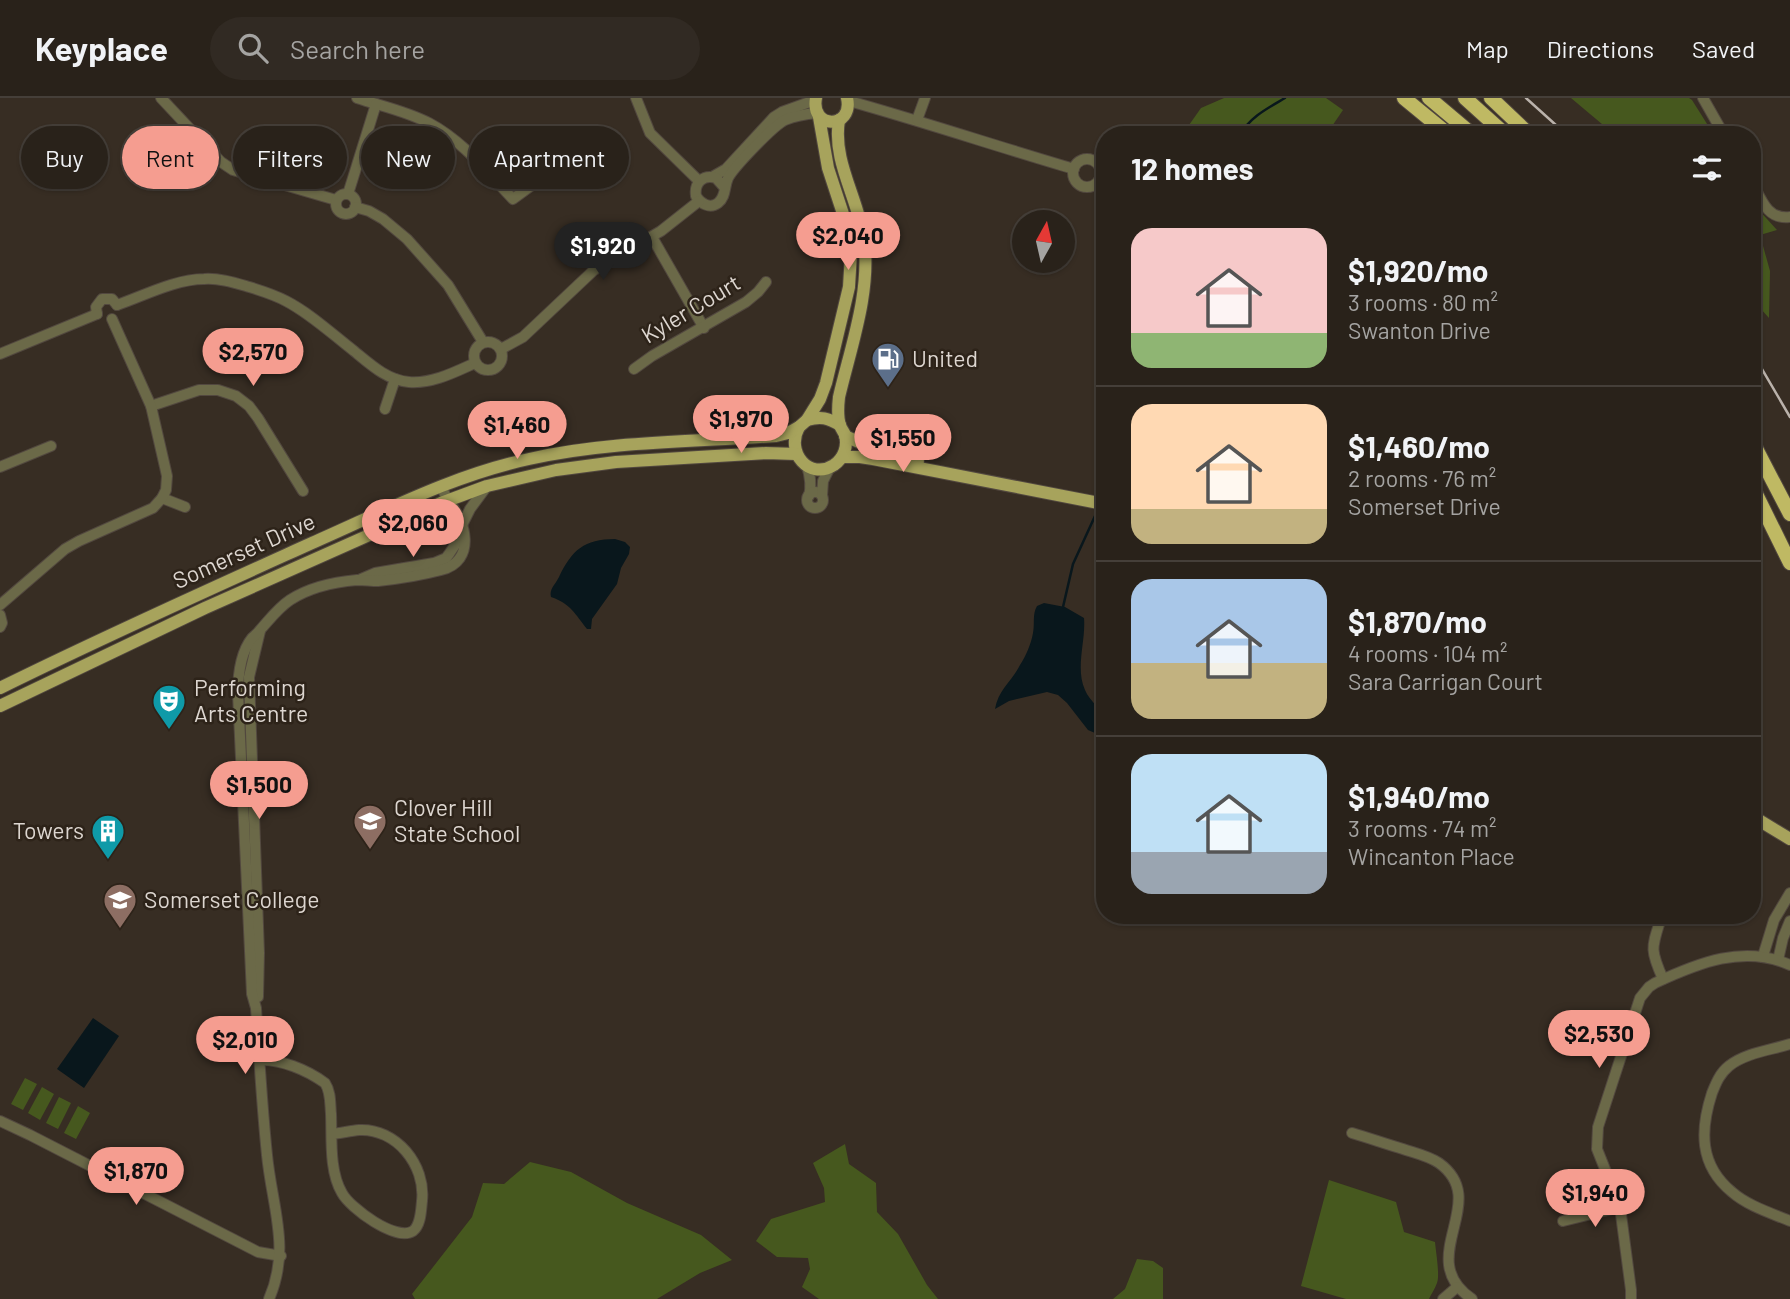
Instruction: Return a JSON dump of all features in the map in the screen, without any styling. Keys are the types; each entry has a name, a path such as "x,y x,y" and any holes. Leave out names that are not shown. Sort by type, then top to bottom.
{"highway":[{"path":"1404,98 1438,126"},
{"path":"1429,98 1462,126"},
{"path":"1465,98 1496,126"},
{"path":"1491,98 1521,126"},
{"path":"1761,458 1790,514"},
{"path":"1761,504 1790,563"}],"main road":[{"path":"817,107 830,122 839,120 847,113 848,100"},
{"path":"817,107 828,168 846,223 851,270 826,383 820,399 794,440 796,454 807,466 814,468 830,467 845,451 838,411 839,397 860,312 865,274 864,236 842,164 838,145 839,120"},
{"name":"Somerset Drive","path":"0,688 180,603 442,486 506,464 582,449 776,436 822,417 877,450 975,479"},
{"name":"Somerset Drive","path":"0,706 205,608 448,500 487,486 586,465 766,453 796,454"},
{"path":"842,457 860,457 1096,502"},
{"path":"1761,821 1790,839"}],"street":[{"path":"161,98 220,162 233,170 336,200"},
{"path":"356,98 418,118 446,133 469,153"},
{"path":"636,98 650,132 699,181"},
{"path":"917,120 925,98"},
{"path":"1703,98 1719,126"},
{"path":"848,100 1074,169"},
{"path":"348,194 376,104"},
{"path":"712,177 726,169 782,112 817,107"},
{"path":"724,187 719,180 705,177 699,181 696,196 707,206 717,204 723,197 730,175 777,125 817,107"},
{"path":"1096,165 1092,161 1078,162 1073,177 1082,186 1091,187 1096,184"},
{"path":"503,189 513,199 527,189"},
{"path":"348,194 354,198 355,207 349,213 342,213 336,207 336,200 340,195 348,194"},
{"path":"1761,197 1771,213 1778,217 1790,217"},
{"path":"501,349 523,337 594,270 652,237 699,201"},
{"path":"355,207 383,219 407,239 448,285 483,342"},
{"path":"652,237 704,328"},
{"path":"117,305 190,280 213,279 275,296 294,306 380,371 395,379 426,381 454,373 475,363"},
{"name":"Kyler Court","path":"634,369 746,302 766,282"},
{"path":"102,299 111,299 117,305 117,313 109,320 102,319 97,314 96,307 102,299"},
{"path":"0,354 97,314"},
{"path":"0,605 65,549 147,512 162,498 166,490 167,477 151,406 113,318"},
{"path":"483,342 494,343 501,349 501,362 494,369 482,369 475,363 475,350 483,342"},
{"path":"385,409 395,379"},
{"path":"151,406 209,389 236,396 249,406 258,418 303,491"},
{"path":"0,467 51,446"},
{"path":"807,466 810,479 809,496 816,492 822,506 822,481 830,467"},
{"path":"358,580 375,573 441,560 449,554 457,538 442,486"},
{"path":"462,525 487,486"},
{"path":"162,498 184,507"},
{"path":"270,1299 278,1275 280,1236 267,1159 256,1008 252,994 238,677 251,638 296,596 326,585 358,580 376,581 446,569 457,561 463,551 466,537 456,509 448,500"},
{"path":"429,509 457,538"},
{"path":"0,615 0,627"},
{"path":"1763,956 1774,920 1790,892"},
{"path":"1778,960 1790,921"},
{"path":"1660,924 1653,949 1663,979"},
{"path":"1630,1299 1620,1207 1598,1149 1598,1127 1637,1003 1648,987 1711,960 1763,956 1790,965"},
{"path":"1790,1044 1739,1060 1723,1072 1708,1106 1704,1133 1705,1150 1710,1165 1725,1186 1746,1201 1790,1221"},
{"path":"259,1060 282,1062 325,1083 330,1093 332,1134 335,1177 340,1190 348,1202 366,1216 399,1233 413,1231 420,1219 424,1190 409,1153 400,1144 376,1133 360,1130 332,1134"},
{"path":"0,1121 258,1252 281,1256"},
{"path":"1352,1132 1427,1157 1442,1166 1452,1178 1460,1204 1447,1259 1457,1287 1472,1299"},
{"path":"1563,1221 1620,1207"},
{"path":"1443,1299 1457,1287"}],"green space":[{"path":"1224,98 1326,98 1343,110 1332,126 1188,126 1201,108"},
{"path":"1571,98 1689,98 1708,126 1604,126"},
{"path":"1761,212 1777,230 1761,235"},
{"path":"1761,239 1770,271 1769,318 1761,309"},
{"path":"25,1078 37,1084 23,1110 11,1104"},
{"path":"42,1087 54,1094 40,1120 28,1113"},
{"path":"59,1097 71,1103 58,1129 46,1123"},
{"path":"78,1106 90,1113 76,1139 64,1133"},
{"path":"845,1144 849,1164 876,1183 877,1212 898,1234 938,1299 819,1299 802,1287 810,1269 808,1258 777,1257 756,1241 771,1219 825,1202 824,1188 813,1163"},
{"path":"530,1162 571,1172 627,1203 701,1235 732,1260 700,1273 657,1299 415,1299 412,1294 472,1217 483,1183 504,1184"},
{"path":"1329,1180 1396,1202 1404,1232 1435,1242 1438,1279 1429,1299 1346,1299 1301,1286"},
{"path":"1137,1259 1153,1261 1163,1268 1163,1299 1113,1299 1125,1289"}],"shaded area":[{"path":"615,539 630,547 629,554 621,568 617,584 592,619 591,629 587,629 568,606 551,597 551,592 569,560 580,548 595,541"},
{"path":"1044,603 1065,607 1084,618 1081,673 1085,690 1096,706 1095,733 1088,730 1058,695 1047,692 1009,701 995,709 999,696 1026,654 1033,633 1037,606"},
{"path":"93,1018 119,1036 84,1088 57,1069"}],"waterway":[{"path":"1247,126 1266,109 1285,98"},
{"path":"1063,607 1073,564 1095,516"}],"railway":[{"path":"1526,98 1557,126"},
{"path":"1761,367 1790,417"}],"place":[{"name":"United","path":"888,389"},
{"name":"Performing Arts Centre","path":"169,731"},
{"name":"Clover Hill State School","path":"370,851"},
{"name":"Towers","path":"108,861"},
{"name":"Somerset College","path":"120,930"}]}
